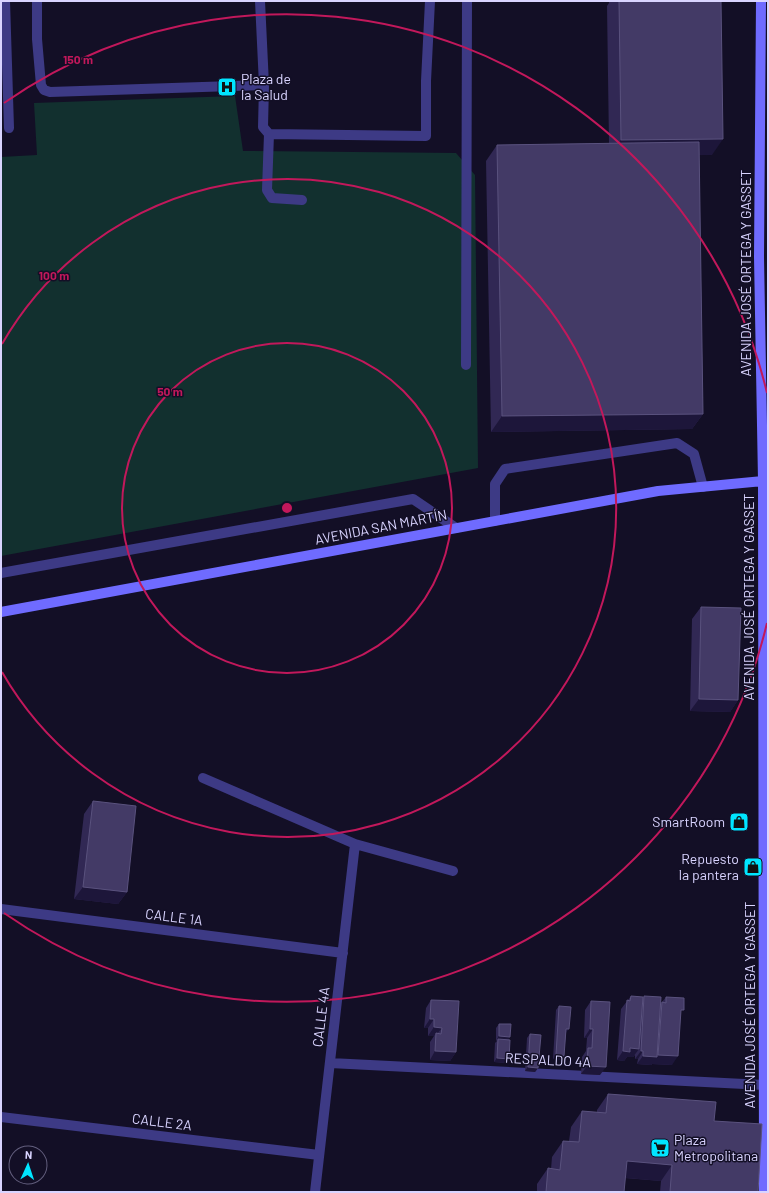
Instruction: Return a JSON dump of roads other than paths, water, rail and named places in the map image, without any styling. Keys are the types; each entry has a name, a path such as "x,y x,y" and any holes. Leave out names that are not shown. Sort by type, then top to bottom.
{"main road":[{"name":"AVENIDA JOSÉ ORTEGA Y GASSET","path":"761,1 765,481 764,1192"},
{"name":"AVENIDA SAN MARTÍN","path":"1,612 658,491 765,481"}],"street":[{"path":"5,1 5,98 9,128"},
{"path":"37,1 41,85 44,90 50,92 264,85"},
{"path":"260,1 264,85 263,127 269,134 267,190 272,198 302,200"},
{"path":"269,134 426,136 426,81 430,1"},
{"path":"466,365 467,1"},
{"path":"495,521 495,484 505,469 677,443 694,454 703,487"},
{"path":"1,573 413,499 456,528"},
{"path":"203,778 355,844 453,871"},
{"name":"CALLE 4A","path":"315,1192 355,844"},
{"name":"CALLE 1A","path":"1,909 343,953"},
{"name":"RESPALDO 4A","path":"330,1063 764,1085"},
{"name":"CALLE 2A","path":"1,1117 319,1155"}],"place":[{"name":"Plaza de la Salud","path":"227,87"},
{"name":"SmartRoom","path":"739,822"},
{"name":"Repuesto la pantera","path":"753,867"},
{"name":"Plaza Metropolitana","path":"660,1148"}]}
